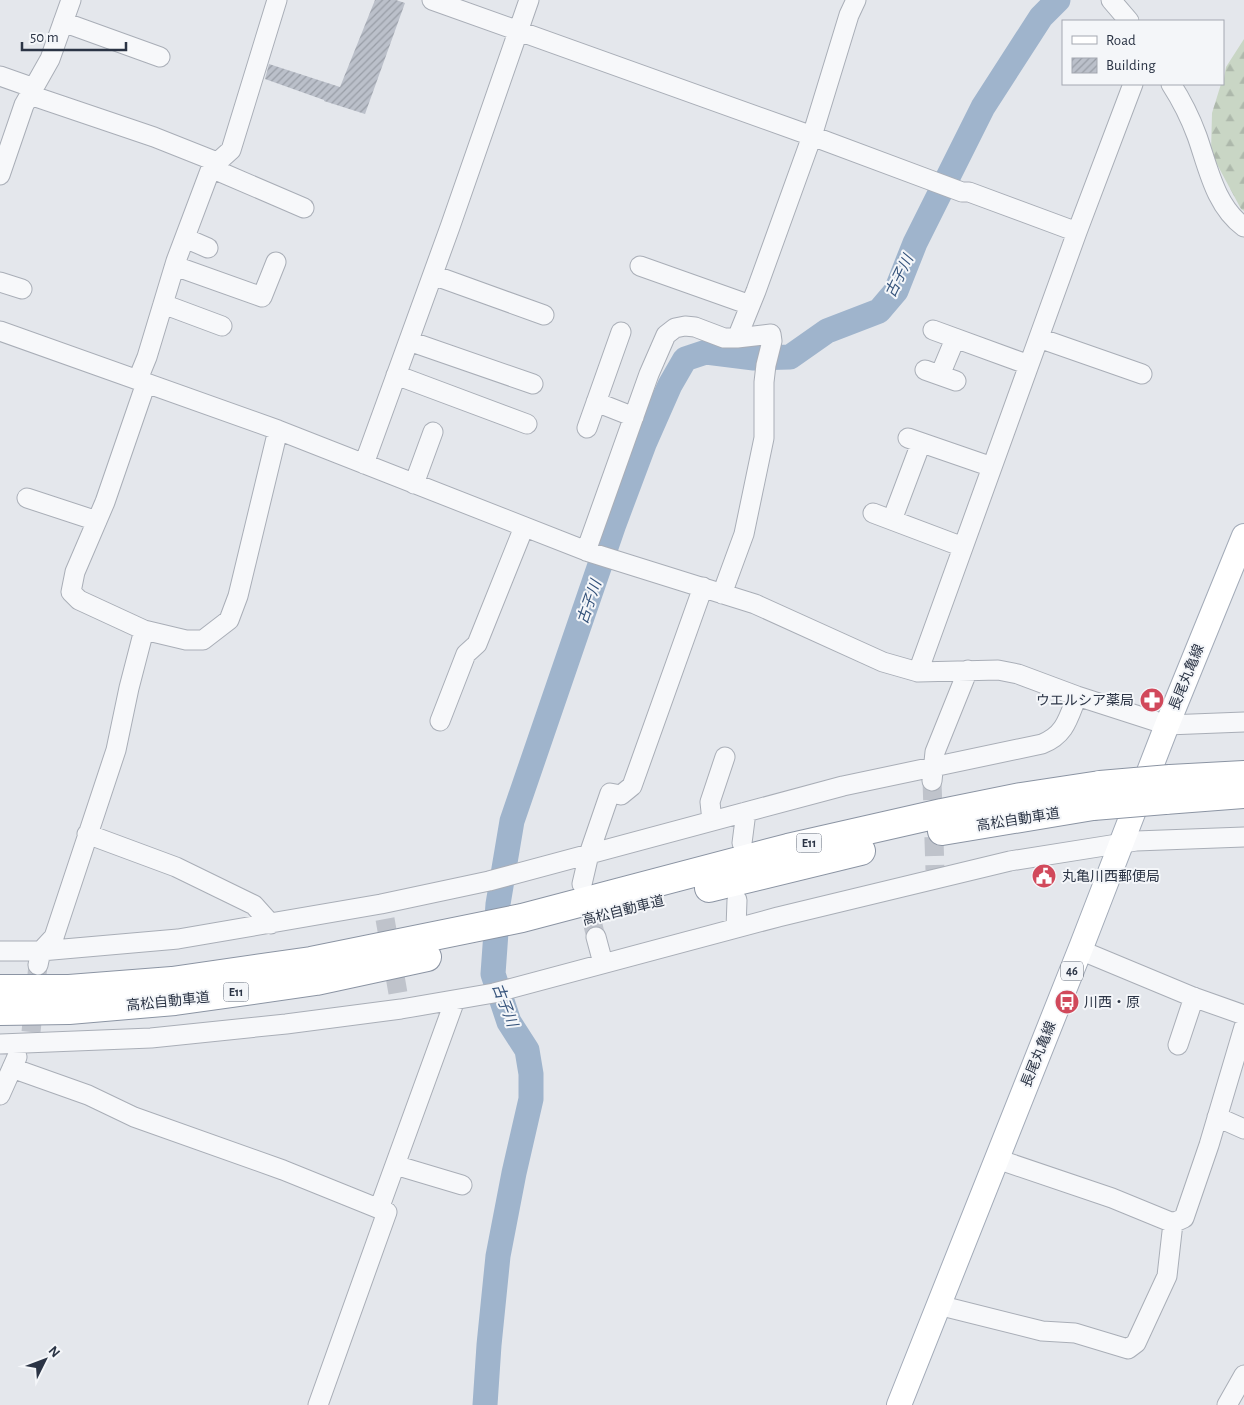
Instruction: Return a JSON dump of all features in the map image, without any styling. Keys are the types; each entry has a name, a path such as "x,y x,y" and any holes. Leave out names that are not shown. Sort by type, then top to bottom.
{"highway":[{"name":"高松自動車道","path":"0,1011 69,1010 175,1001 316,981 466,939 523,926 788,848 1004,801 1097,796 1168,789 1244,775"},
{"name":"高松自動車道","path":"1168,789 1244,794"},
{"name":"高松自動車道","path":"0,989 69,989 172,981 466,939"}],"main road":[{"name":"長尾丸亀線","path":"898,1405 1080,950 1167,725 1244,536"}],"street":[{"path":"0,175 24,105 50,59 71,0"},
{"path":"277,0 231,150 214,165 175,266 108,493 75,572 71,592 79,600 144,630 186,640 203,640 229,620 238,596 278,430"},
{"path":"364,464 433,275 529,0"},
{"path":"737,338 812,136 849,15 856,0"},
{"path":"1110,0 1128,20"},
{"path":"443,2 504,27 517,30 1077,232"},
{"path":"63,22 160,57"},
{"path":"0,76 32,91 154,137 304,208"},
{"path":"918,672 1077,232 1133,85"},
{"path":"1172,85 1184,105 1216,190 1227,208 1244,227"},
{"path":"185,238 208,248"},
{"path":"175,266 262,297 276,262"},
{"path":"640,266 750,305"},
{"path":"433,275 544,315"},
{"path":"0,282 22,289"},
{"path":"163,304 222,326"},
{"path":"588,552 634,417 659,348 666,335 675,328 685,326 695,327 724,338 771,334 772,341 764,382 764,438 744,534 722,594"},
{"path":"933,330 1029,366"},
{"path":"0,331 278,430 588,552 755,604 883,662 918,672 998,670 1018,674 1077,696 1167,725 1244,722"},
{"path":"587,428 621,332"},
{"path":"1039,338 1142,374"},
{"path":"940,375 955,339"},
{"path":"409,341 533,384"},
{"path":"396,375 527,424"},
{"path":"596,402 634,417"},
{"path":"414,484 433,432"},
{"path":"892,520 915,441 992,466"},
{"path":"27,498 97,520"},
{"path":"874,513 963,547"},
{"path":"440,721 466,654 477,644 524,527"},
{"path":"582,884 589,854 610,793 621,795 632,786 703,588"},
{"path":"40,958 54,937 116,750 128,688 144,630"},
{"path":"933,774 935,752 968,670"},
{"path":"0,951 40,958 271,924 383,912 507,876 843,786 933,774 1042,744 1052,740 1061,733 1068,721 1077,696"},
{"path":"712,821 710,802 725,757"},
{"path":"742,843 746,812"},
{"path":"87,834 176,867 254,905 271,924"},
{"path":"0,1044 27,1038 151,1038 286,1024 400,1004 455,1000 494,993 937,874 1136,841 1244,837"},
{"path":"736,928 737,900"},
{"path":"596,937 603,963"},
{"path":"1080,950 1194,997 1244,1015"},
{"path":"1178,1045 1194,997"},
{"path":"379,1209 455,1000"},
{"path":"997,1159 1112,1198 1173,1223 1184,1218 1244,1027"},
{"path":"0,1095 27,1038"},
{"path":"12,1068 88,1095 134,1117 283,1170 387,1212 318,1405"},
{"path":"1217,1117 1244,1129"},
{"path":"395,1165 462,1185"},
{"path":"938,1305 1042,1331 1075,1333 1128,1349 1136,1343 1167,1276 1173,1223"},
{"path":"1227,1405 1244,1375"}],"green space":[{"path":"1244,39 1244,211 1241,209 1211,153 1212,113 1221,85 1224,85 1226,67"}],"building":[{"path":"375,0 396,0 405,3 365,114 265,79 269,64 340,87"}],"waterway":[{"name":"古子川","path":"485,1405 498,1256 531,1099 531,1074 527,1050 509,1022 493,974 498,904 512,821 614,524 644,444 670,385 685,359 706,352 754,358 790,357 827,331 879,311 896,291 915,243 983,107 1041,17 1058,0"}],"tunnel":[{"path":"932,781 935,870"},
{"path":"584,890 596,937"},
{"path":"385,919 399,999"},
{"path":"31,1032 38,965"}],"place":[{"name":"ウエルシア薬局","path":"1152,700"},
{"name":"丸亀川西郵便局","path":"1044,876"},
{"name":"川西・原","path":"1067,1002"}]}
